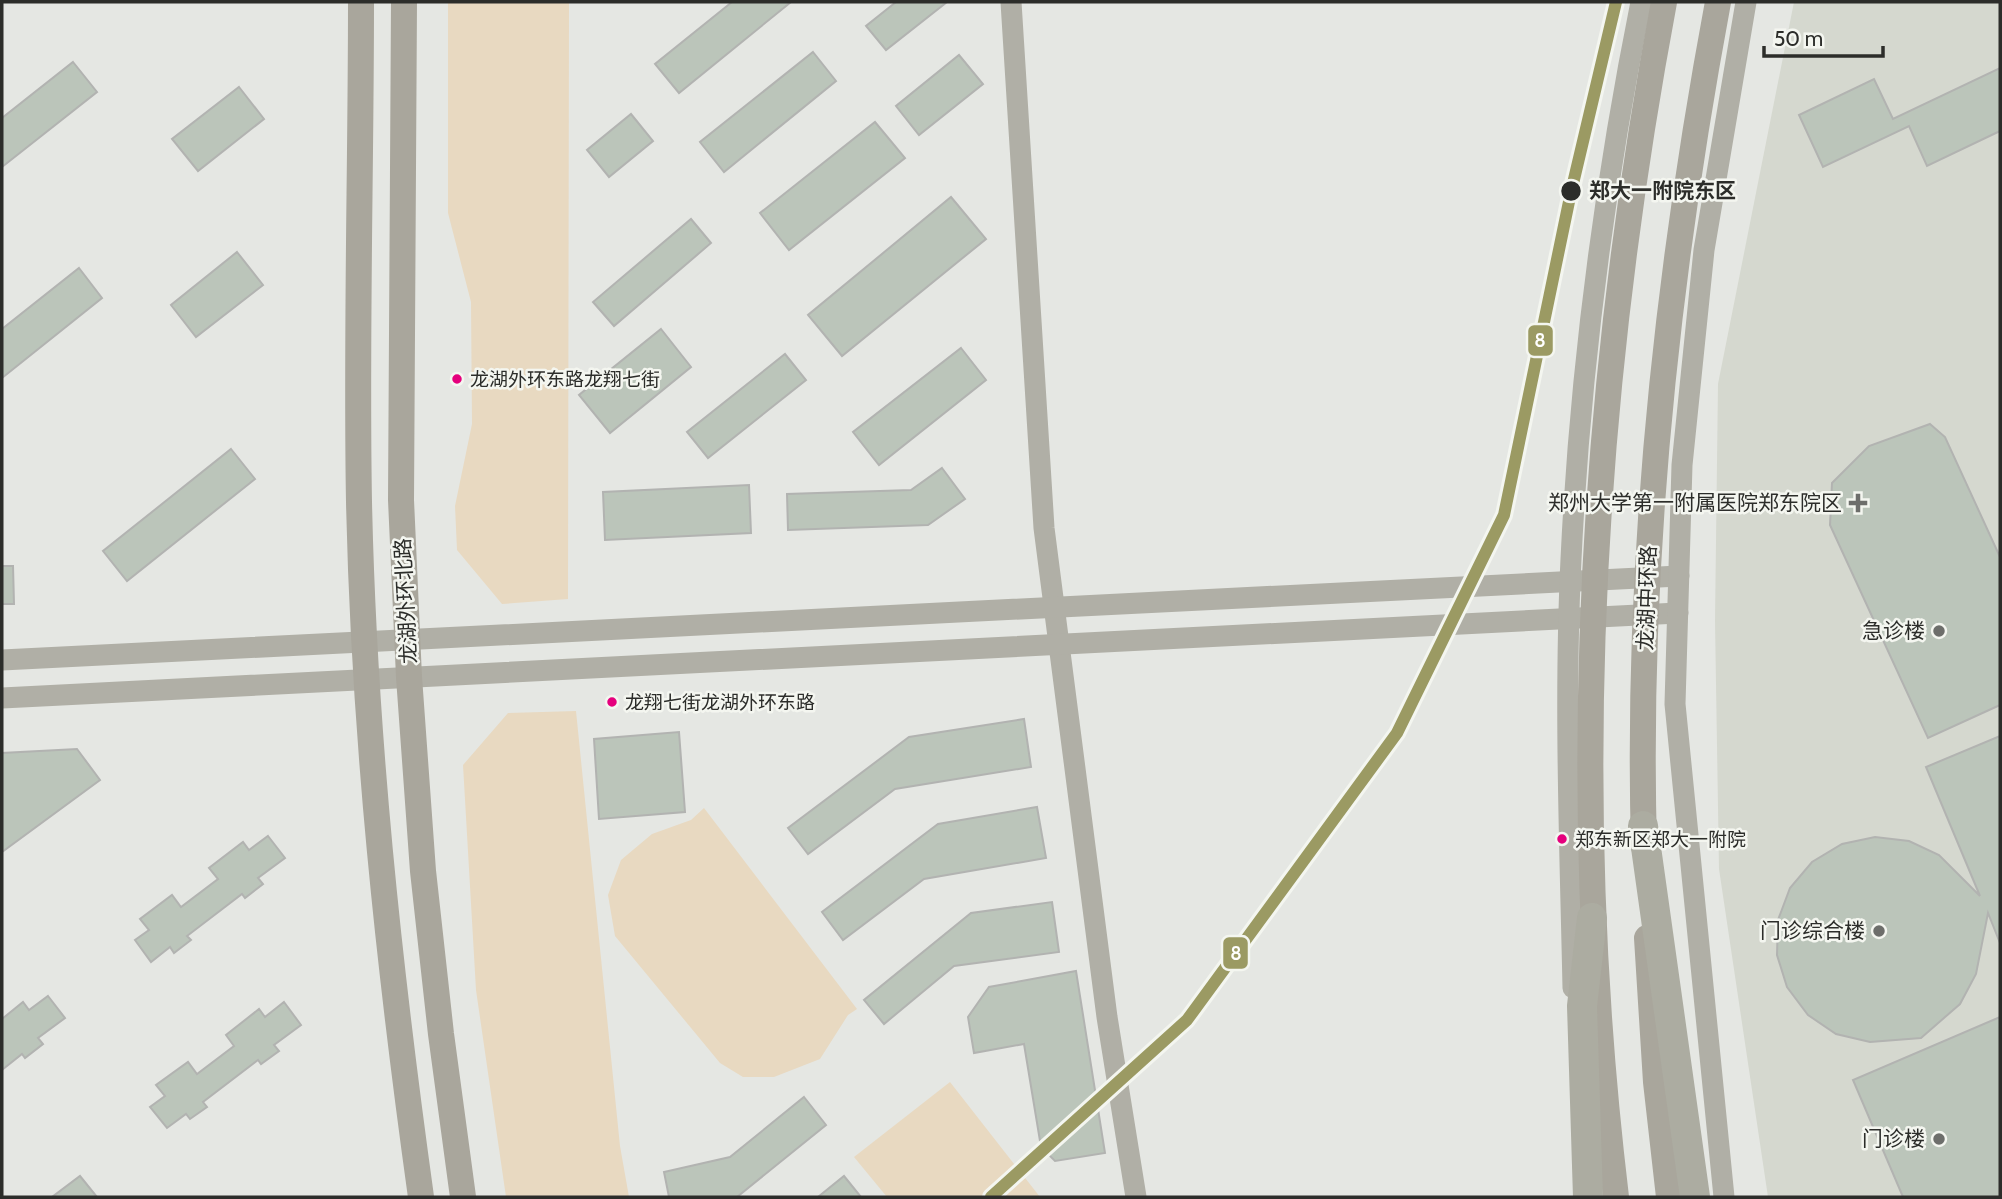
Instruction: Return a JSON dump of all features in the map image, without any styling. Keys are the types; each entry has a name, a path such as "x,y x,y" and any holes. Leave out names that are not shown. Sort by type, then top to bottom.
{"highway":[{"path":"1643,826 1695,1197"},
{"path":"1588,1197 1583,1006 1592,918"}],"main road":[{"name":"龙湖外环北路","path":"362,2 359,501 365,642 384,902 421,1197"},
{"name":"龙湖外环北路","path":"404,2 401,500 409,677 423,871 463,1197"},
{"path":"1616,1197 1599,1043 1592,918 1589,703 1598,537 1620,283 1643,114 1664,2"},
{"name":"龙湖中环路","path":"1669,1197 1654,1056 1643,826 1649,530 1668,326 1695,124 1718,2"}],"street":[{"path":"1011,2 1044,528 1107,1017 1136,1197"},
{"path":"1575,1197 1568,788 1571,581 1585,358 1615,132 1641,2"},
{"path":"1658,1197 1723,1189 1675,704 1682,465 1704,250 1746,2"},
{"path":"2,660 1679,576"},
{"path":"2,698 1678,614"}],"shaded area":[{"path":"448,2 569,2 568,599 502,604 457,550 455,506 472,424 471,302 448,213"},
{"name":"郑州大学第一附属医院郑东院区","path":"1794,2 2000,2 2000,1197 1768,1197 1719,869 1715,621 1718,384"},
{"path":"576,711 620,1146 629,1197 506,1197 476,990 463,765 508,713"},
{"path":"704,808 857,1009 848,1015 820,1059 774,1077 743,1077 720,1063 615,936 608,895 621,860 652,834 691,820"},
{"path":"950,1082 1040,1197 887,1197 854,1157"}],"building":[{"path":"732,2 791,2 679,93 655,64"},
{"path":"896,2 947,2 886,50 866,26"},
{"path":"813,52 836,81 724,172 700,142"},
{"path":"959,55 983,84 919,135 896,106"},
{"path":"73,62 97,92 2,167 2,118"},
{"path":"2000,68 2000,131 1927,166 1909,126 1823,167 1799,115 1874,79 1893,119"},
{"path":"239,87 264,119 198,171 172,139"},
{"path":"631,114 653,141 609,177 587,150"},
{"path":"875,122 905,158 789,250 760,213"},
{"path":"951,197 986,239 842,356 808,315"},
{"path":"691,219 711,243 614,326 593,302"},
{"path":"237,252 263,285 196,337 171,305"},
{"path":"79,268 102,298 2,378 2,329"},
{"path":"661,329 691,367 610,433 579,395"},
{"path":"961,348 986,380 879,465 853,432"},
{"path":"785,354 806,380 708,458 687,432"},
{"name":"急诊楼","path":"1930,424 1945,437 2000,557 2000,705 1928,738 1830,525 1832,483 1869,446"},
{"path":"231,449 255,479 127,581 103,551"},
{"path":"942,468 965,499 928,525 788,530 787,494 911,490"},
{"path":"749,485 751,533 605,540 603,492"},
{"path":"2,566 13,566 14,604 2,604"},
{"path":"1024,719 1031,767 895,789 808,854 788,828 909,737"},
{"path":"679,732 685,812 599,819 594,739"},
{"name":"门诊综合楼","path":"2000,736 2000,943 1988,913 1976,974 1960,1004 1921,1038 1870,1042 1836,1034 1808,1015 1787,987 1777,955 1778,920 1790,888 1812,862 1842,844 1875,837 1909,841 1939,855 1980,896 1926,767"},
{"path":"77,749 100,780 2,852 2,753"},
{"path":"1037,807 1046,858 924,879 843,940 822,912 938,824"},
{"path":"268,836 285,858 258,878 263,884 245,898 242,894 187,936 191,940 174,953 170,947 151,962 135,940 149,930 140,919 172,895 181,907 218,879 209,868 243,842 249,850"},
{"path":"1052,902 1059,952 954,966 884,1024 864,1000 971,913"},
{"path":"1076,971 1105,1153 1055,1161 1041,1147 1024,1044 974,1053 968,1017 989,987"},
{"path":"48,996 65,1018 38,1038 43,1044 25,1058 22,1054 2,1070 2,1019 23,1002 29,1010"},
{"path":"284,1002 301,1025 274,1045 279,1051 261,1064 258,1060 203,1102 207,1107 190,1119 186,1114 167,1128 150,1107 165,1096 156,1085 188,1062 197,1074 234,1046 226,1035 259,1009 265,1017"},
{"name":"门诊楼","path":"2000,1017 2000,1197 1903,1197 1853,1080"},
{"path":"804,1097 826,1125 737,1197 669,1197 664,1172 730,1157"},
{"path":"80,1176 97,1197 52,1197"},
{"path":"844,1176 861,1197 818,1197"}],"transit line":[{"name":"8","path":"991,1197 1187,1020 1397,733 1504,515 1571,192 1616,2"}],"place":[{"name":"郑大一附院东区","path":"1571,191"},
{"name":"龙湖外环东路龙翔七街","path":"457,379"},
{"name":"郑州大学第一附属医院郑东院区","path":"1858,503"},
{"name":"急诊楼","path":"1939,631"},
{"name":"龙翔七街龙湖外环东路","path":"612,702"},
{"name":"郑东新区郑大一附院","path":"1562,839"},
{"name":"门诊综合楼","path":"1879,931"},
{"name":"门诊楼","path":"1939,1139"}]}
